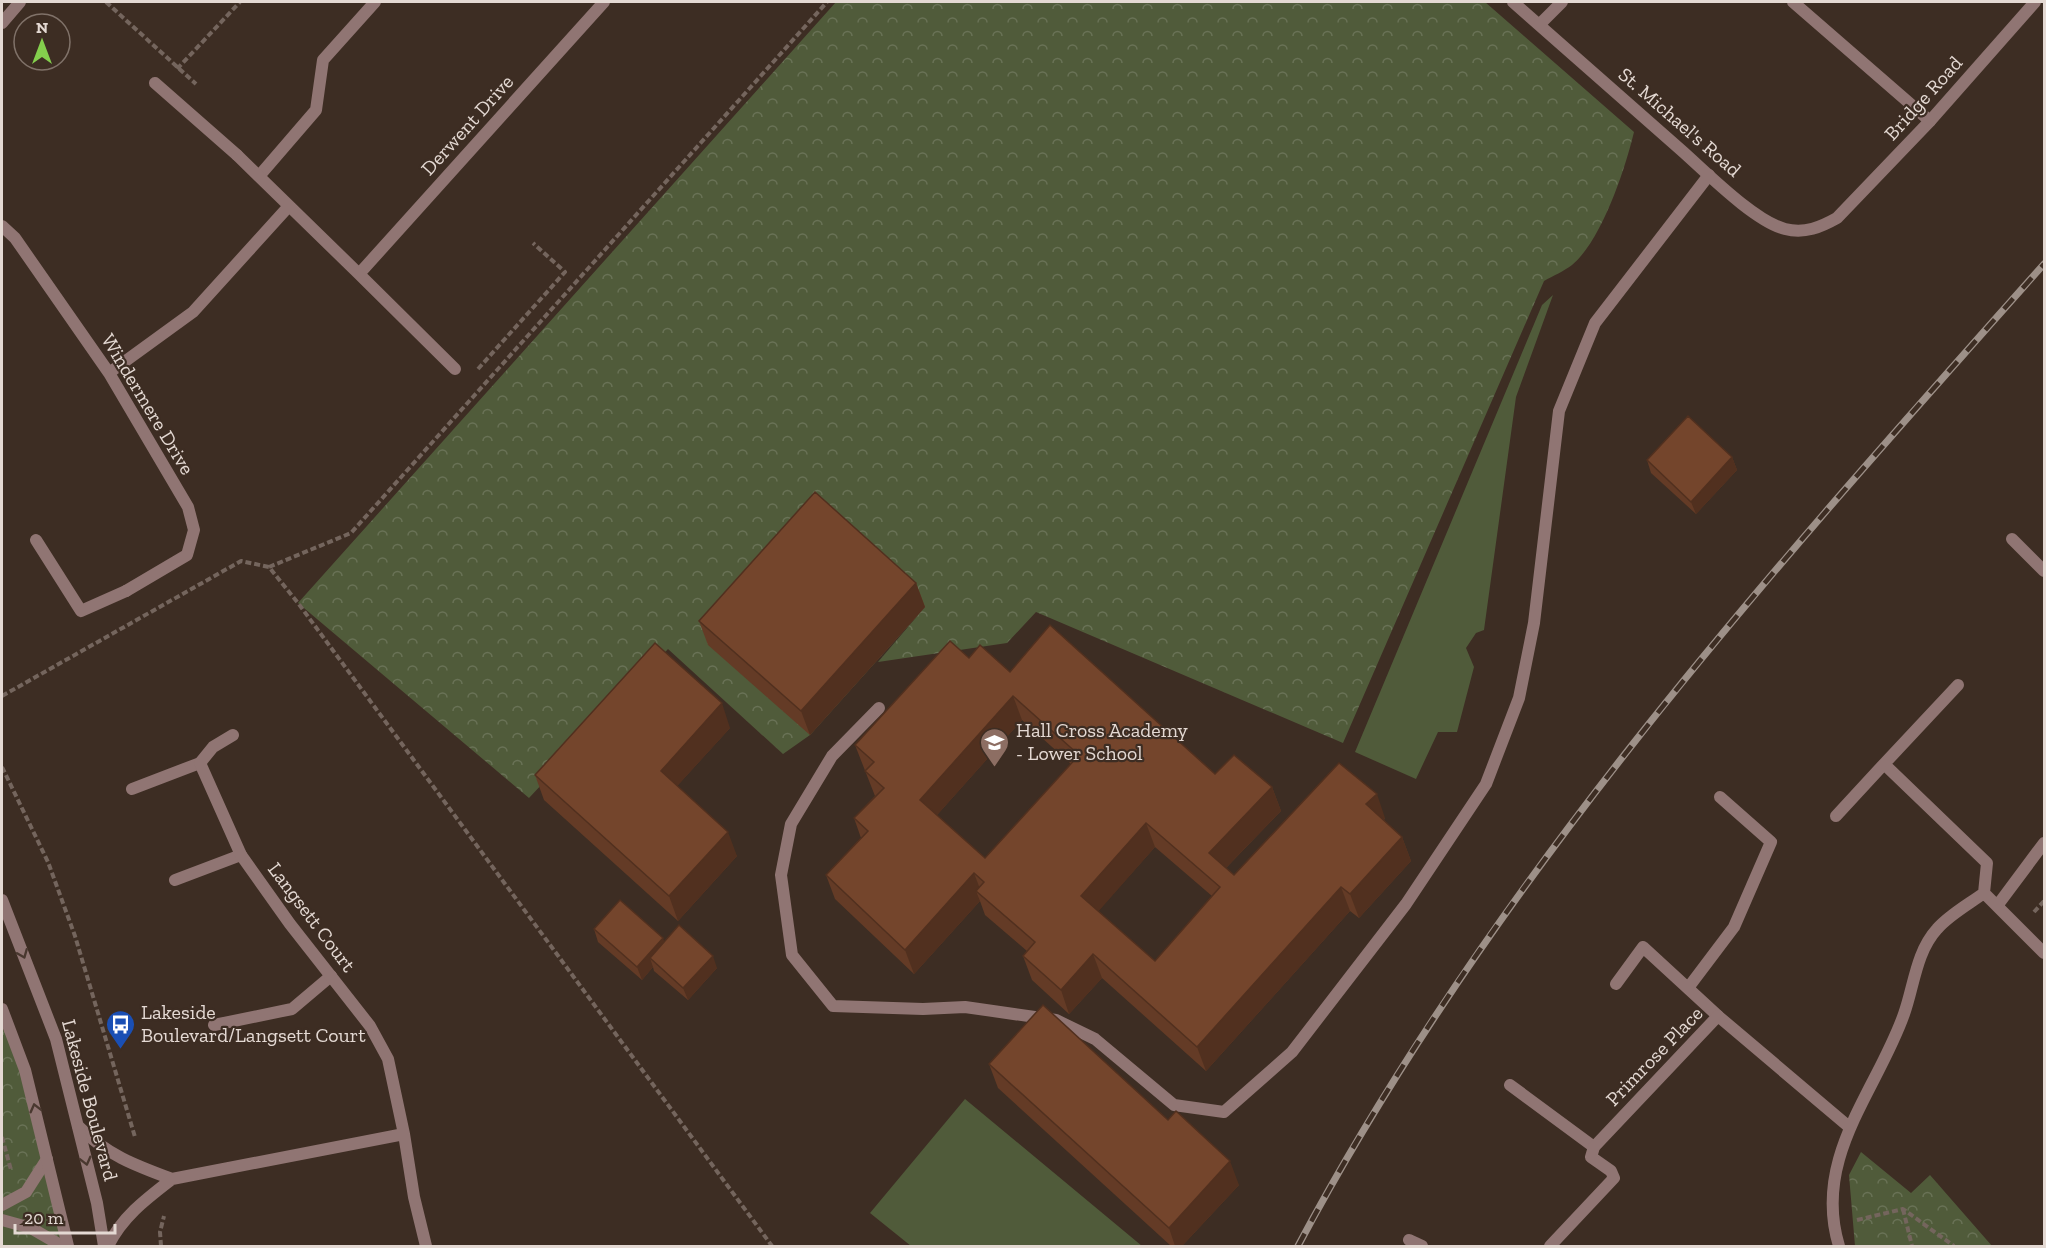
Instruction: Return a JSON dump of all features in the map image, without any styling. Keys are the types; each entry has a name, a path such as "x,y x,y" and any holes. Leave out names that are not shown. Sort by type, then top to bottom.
{"street":[{"path":"2,23 20,2"},
{"path":"260,175 316,110 322,60 375,2"},
{"name":"Derwent Drive","path":"359,274 604,2"},
{"name":"St. Michael's Road","path":"1513,2 1709,175 1769,223 1787,230 1805,231 1820,228 1837,218"},
{"path":"1539,25 1562,2"},
{"path":"1793,2 1930,121"},
{"name":"Bridge Road","path":"1837,218 1930,121 2035,2"},
{"path":"157,85 260,175 455,369"},
{"path":"879,708 832,756 791,824 781,875 792,955 833,1006 923,1009 965,1007 1056,1020 1095,1039 1174,1105 1224,1112 1292,1052 1406,904 1486,784 1521,688 1534,623 1559,411 1595,322 1709,175"},
{"path":"109,373 193,312 289,206"},
{"name":"Windermere Drive","path":"2,226 15,238 109,373 188,507 194,530 187,555 126,591 81,611 36,540"},
{"path":"2012,539 2044,571"},
{"path":"1836,816 1958,685"},
{"path":"132,789 201,763 213,747 233,735"},
{"name":"Langsett Court","path":"201,763 241,855 369,1026 388,1059 404,1134 414,1197 426,1246"},
{"path":"1839,1246 1833,1226 1835,1183 1848,1126 1904,1016 1922,954 1937,929 1984,893 1987,863 1884,764"},
{"path":"1688,988 1734,927 1771,842 1720,797"},
{"path":"1997,906 2044,843"},
{"path":"175,879 241,855"},
{"path":"1984,893 2044,953"},
{"name":"Lakeside Boulevard","path":"2,900 56,1039 106,1246"},
{"path":"1616,984 1643,947 1718,1016"},
{"path":"214,1025 292,1009 331,976"},
{"path":"2,1010 26,1070 68,1246"},
{"name":"Primrose Place","path":"1594,1147 1718,1016 1848,1126"},
{"path":"1510,1085 1594,1147 1591,1157 1611,1171 1614,1178 1550,1246"},
{"path":"78,1126 96,1144 119,1159 172,1179"},
{"path":"106,1246 129,1214 172,1179 404,1134"},
{"path":"2,1205 26,1192 47,1159"},
{"path":"2,1220 32,1228 62,1246"},
{"path":"1409,1240 1422,1246"}],"path":[{"path":"157,85 240,2"},
{"path":"2,696 241,561 269,567 351,533 827,2"},
{"path":"455,369 474,373 565,272 533,243"},
{"path":"269,567 298,603 772,1246"},
{"path":"2,767 48,862 75,936 137,1143"},
{"path":"1833,1226 1903,1209 1954,1246"},
{"path":"1903,1209 1912,1246"}],"green space":[{"path":"836,2 1485,2 1634,132 1611,203 1593,239 1572,265 1544,281 1343,743 1036,612 1007,643 878,662 925,607 810,735 783,754 668,649 529,798 298,603"},
{"path":"1553,295 1516,397 1484,630 1476,633 1466,648 1474,667 1457,732 1438,732 1416,779 1355,752 1542,305"},
{"path":"2,1009 18,1051 68,1246 2,1246"},
{"path":"965,1099 1142,1246 911,1246 870,1213"},
{"path":"1861,1152 1911,1193 1930,1175 1992,1246 1855,1246 1849,1175"}],"building":[{"path":"1688,416 1732,457 1691,502 1647,460"},
{"path":"815,492 916,583 801,711 699,621"},
{"path":"1050,625 1215,774 1234,755 1272,787 1209,853 1234,875 1339,763 1377,794 1366,804 1402,837 1350,894 1341,887 1197,1047 1093,954 1061,990 1023,956 1035,942 976,891 984,882 974,873 905,950 826,875 868,831 854,818 884,788 865,771 874,762 855,745 950,641 969,658 980,645 1010,672","holes":["1013,696 1079,755 985,858 920,800","1146,823 1220,887 1155,961 1081,896"]},
{"path":"655,643 722,703 661,771 728,832 669,896 535,775"},
{"path":"620,900 663,938 637,967 594,929"},
{"path":"679,925 713,956 683,988 650,958"},
{"path":"1043,1005 1168,1120 1176,1111 1230,1161 1169,1228 989,1064"}],"railway":[{"path":"1298,1246 1375,1112 1458,982 1547,856 1641,733 1739,613 2044,264"}],"place":[{"name":"Hall Cross Academy - Lower School","path":"995,768"},
{"name":"Lakeside Boulevard/Langsett Court","path":"120,1050"}]}
